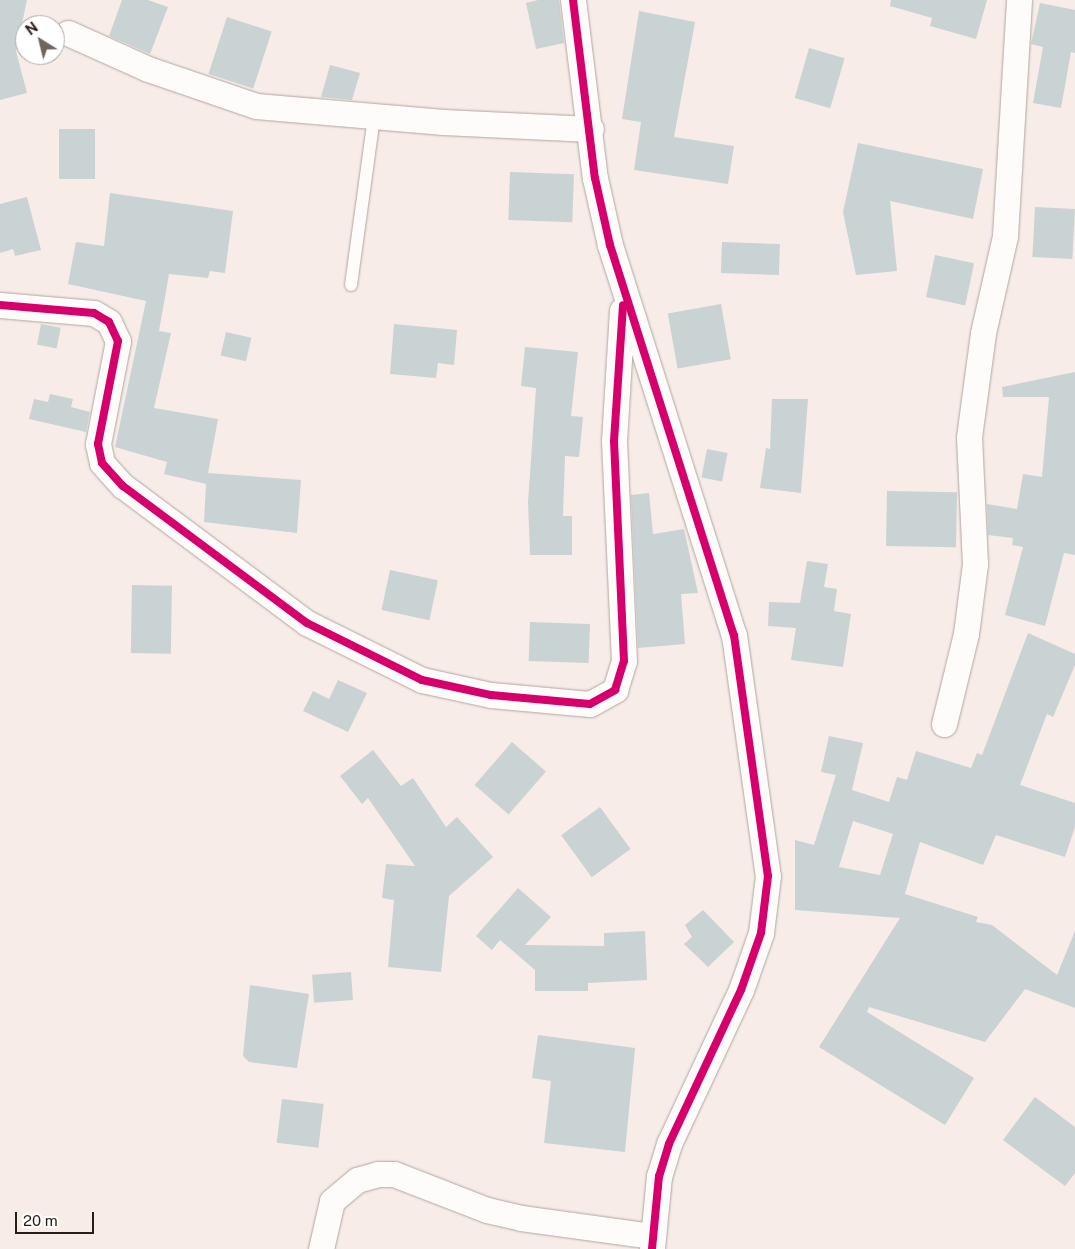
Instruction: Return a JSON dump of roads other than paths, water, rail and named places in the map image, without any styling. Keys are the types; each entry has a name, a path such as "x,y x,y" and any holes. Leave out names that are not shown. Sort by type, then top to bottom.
{"street":[{"path":"321,1249 332,1201 357,1180 378,1174 394,1174 513,1216 652,1242 659,1176 668,1144 741,990 761,932 768,876 734,634 623,295 595,178 591,128 573,0"},
{"path":"944,724 966,634 973,580 976,540 969,437 981,348 1005,236 1019,0"},
{"path":"68,33 148,69 256,106 374,117 591,128"},
{"path":"0,305 94,313 109,322 118,341 98,444 102,463 123,486 307,623 422,680 491,695 590,704 615,690 624,661 614,441 623,295"}],"lane":[{"path":"351,285 374,117"}]}
